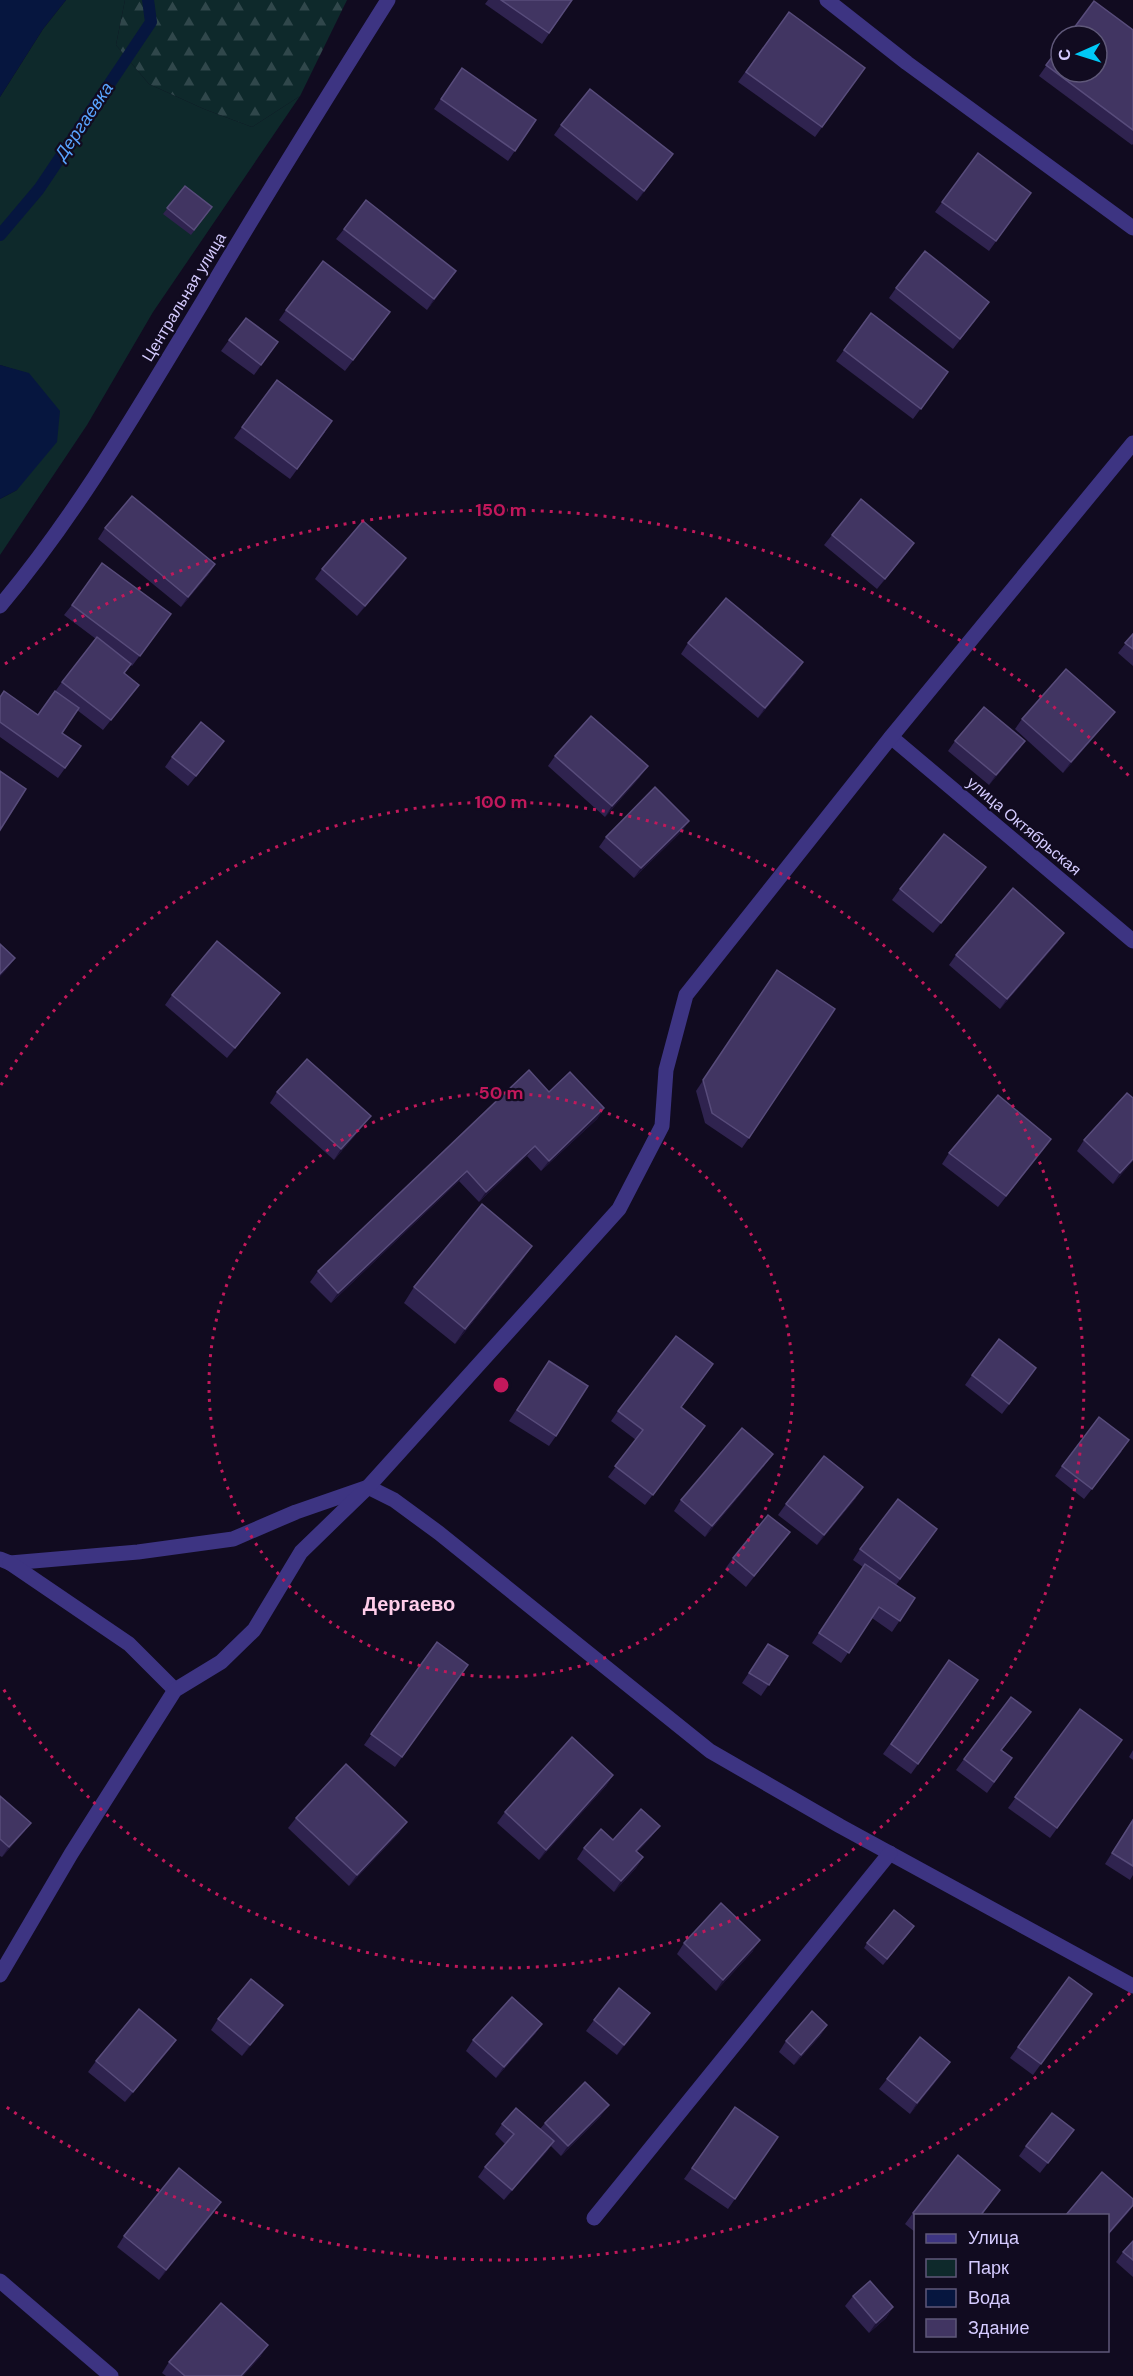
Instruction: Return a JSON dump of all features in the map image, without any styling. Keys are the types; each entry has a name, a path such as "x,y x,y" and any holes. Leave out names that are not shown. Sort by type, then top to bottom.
{"street":[{"name":"Центральная улица","path":"0,606 18,585 112,453 286,163 388,0"},
{"path":"827,0 1133,228"},
{"path":"0,1975 70,1854 175,1690 221,1662 254,1630 301,1552 368,1487 619,1209 662,1126 666,1070 686,995 891,737 1133,443"},
{"name":"улица Октябрьская","path":"891,737 1133,941"},
{"path":"5,1561 138,1552 233,1539 297,1512 368,1487 394,1500 439,1533 710,1751 1133,1986"},
{"path":"5,1561 129,1644 175,1690"},
{"path":"594,2218 890,1853"},
{"path":"0,2281 111,2376"}],"green space":[{"path":"66,0 125,0 116,45 149,84 204,109 252,127 300,96 153,312 87,425 0,555 0,499 17,490 29,374 0,365 0,97 43,29"},
{"path":"125,0 347,0 300,96 252,127 204,109 149,84 116,45"}],"water":[{"path":"0,0 66,0 43,29 0,97"},
{"path":"0,365 29,373 60,411 57,442 17,490 0,499"}],"building":[{"path":"501,0 572,0 549,33"},
{"path":"1094,1 1133,30 1133,130 1071,84 1109,84 1109,24 1077,24"},
{"path":"789,12 865,68 822,127 746,72"},
{"path":"462,68 536,120 515,151 441,99"},
{"path":"590,89 673,154 644,191 561,125"},
{"path":"978,153 1031,193 996,241 942,202"},
{"path":"185,186 212,207 194,230 167,208"},
{"path":"366,200 456,271 434,299 344,229"},
{"path":"925,251 989,302 960,339 896,288"},
{"path":"323,261 390,312 353,360 286,310"},
{"path":"871,313 948,372 921,409 844,350"},
{"path":"246,318 278,342 261,365 229,340"},
{"path":"277,380 332,421 297,469 242,427"},
{"path":"132,496 215,564 188,597 105,528"},
{"path":"861,499 914,543 885,579 832,535"},
{"path":"363,521 406,558 365,606 322,569"},
{"path":"102,563 171,614 140,656 72,605"},
{"path":"726,598 803,662 765,708 688,643"},
{"path":"1133,634 1133,649 1125,643"},
{"path":"97,637 131,664 124,673 139,685 111,720 62,682"},
{"path":"1066,669 1115,712 1071,762 1022,719"},
{"path":"4,691 38,715 55,691 79,708 62,733 81,746 65,768 0,722 0,697"},
{"path":"984,707 1025,741 996,775 955,741"},
{"path":"591,716 648,766 612,806 555,756"},
{"path":"201,722 224,741 196,776 172,757"},
{"path":"0,771 26,789 0,830"},
{"path":"655,787 689,821 641,868 606,837"},
{"path":"944,834 986,867 941,923 900,889"},
{"path":"1013,888 1064,933 1007,999 956,955"},
{"path":"217,941 280,993 235,1048 172,995"},
{"path":"0,944 15,958 0,974"},
{"path":"777,970 835,1009 749,1138 712,1113 703,1080"},
{"path":"307,1059 371,1116 341,1149 277,1092"},
{"path":"529,1070 549,1092 570,1072 604,1108 549,1161 535,1146 486,1192 467,1171 338,1293 318,1271"},
{"path":"1127,1093 1133,1098 1133,1159 1120,1173 1084,1140"},
{"path":"998,1095 1051,1139 1006,1196 949,1153"},
{"path":"482,1204 532,1246 465,1329 414,1287"},
{"path":"676,1336 713,1364 681,1407 705,1426 653,1495 615,1466 643,1430 618,1411"},
{"path":"999,1339 1036,1368 1009,1404 972,1375"},
{"path":"549,1361 588,1386 556,1436 517,1410"},
{"path":"1099,1417 1129,1440 1092,1489 1062,1466"},
{"path":"742,1428 773,1454 712,1526 681,1500"},
{"path":"824,1456 863,1487 824,1535 786,1504"},
{"path":"898,1499 937,1529 900,1579 860,1549"},
{"path":"768,1515 790,1532 754,1576 733,1558"},
{"path":"865,1564 915,1598 900,1621 879,1607 849,1653 819,1633"},
{"path":"437,1642 468,1665 402,1757 371,1734"},
{"path":"768,1644 788,1656 769,1685 749,1673"},
{"path":"949,1660 978,1680 918,1764 891,1744"},
{"path":"1011,1697 1031,1712 1001,1750 1012,1758 994,1782 964,1759"},
{"path":"1080,1709 1122,1740 1057,1828 1015,1797"},
{"path":"572,1737 613,1775 546,1850 505,1812"},
{"path":"346,1764 407,1822 357,1875 296,1818"},
{"path":"0,1796 31,1823 9,1847 0,1839"},
{"path":"641,1809 660,1826 636,1851 643,1857 621,1881 584,1848 601,1829 613,1840"},
{"path":"1133,1820 1133,1866 1112,1853"},
{"path":"721,1903 760,1940 723,1980 684,1943"},
{"path":"894,1910 914,1926 887,1959 867,1943"},
{"path":"1069,1977 1092,1994 1041,2064 1018,2047"},
{"path":"251,1979 283,2005 250,2045 218,2019"},
{"path":"619,1988 650,2013 624,2045 594,2020"},
{"path":"512,1997 542,2024 504,2067 473,2040"},
{"path":"139,2009 176,2040 133,2092 96,2061"},
{"path":"812,2011 827,2025 801,2055 786,2041"},
{"path":"920,2037 950,2062 917,2103 887,2079"},
{"path":"585,2082 609,2105 568,2146 545,2123"},
{"path":"735,2107 778,2137 735,2199 692,2168"},
{"path":"516,2108 554,2141 512,2190 485,2167 514,2134 502,2124"},
{"path":"1052,2113 1074,2130 1048,2163 1026,2146"},
{"path":"958,2155 1000,2190 982,2214 913,2213"},
{"path":"179,2168 221,2202 166,2270 124,2236"},
{"path":"1102,2172 1133,2199 1133,2205 1109,2233 1109,2214 1067,2214"},
{"path":"1133,2241 1133,2260 1123,2252"},
{"path":"870,2281 893,2307 876,2323 853,2296"},
{"path":"221,2303 268,2345 241,2376 185,2376 169,2362"}],"waterway":[{"name":"Дергаевка","path":"0,235 39,189 151,22 148,0"}],"district":[{"name":"Дергаево","path":"409,1604"}]}
